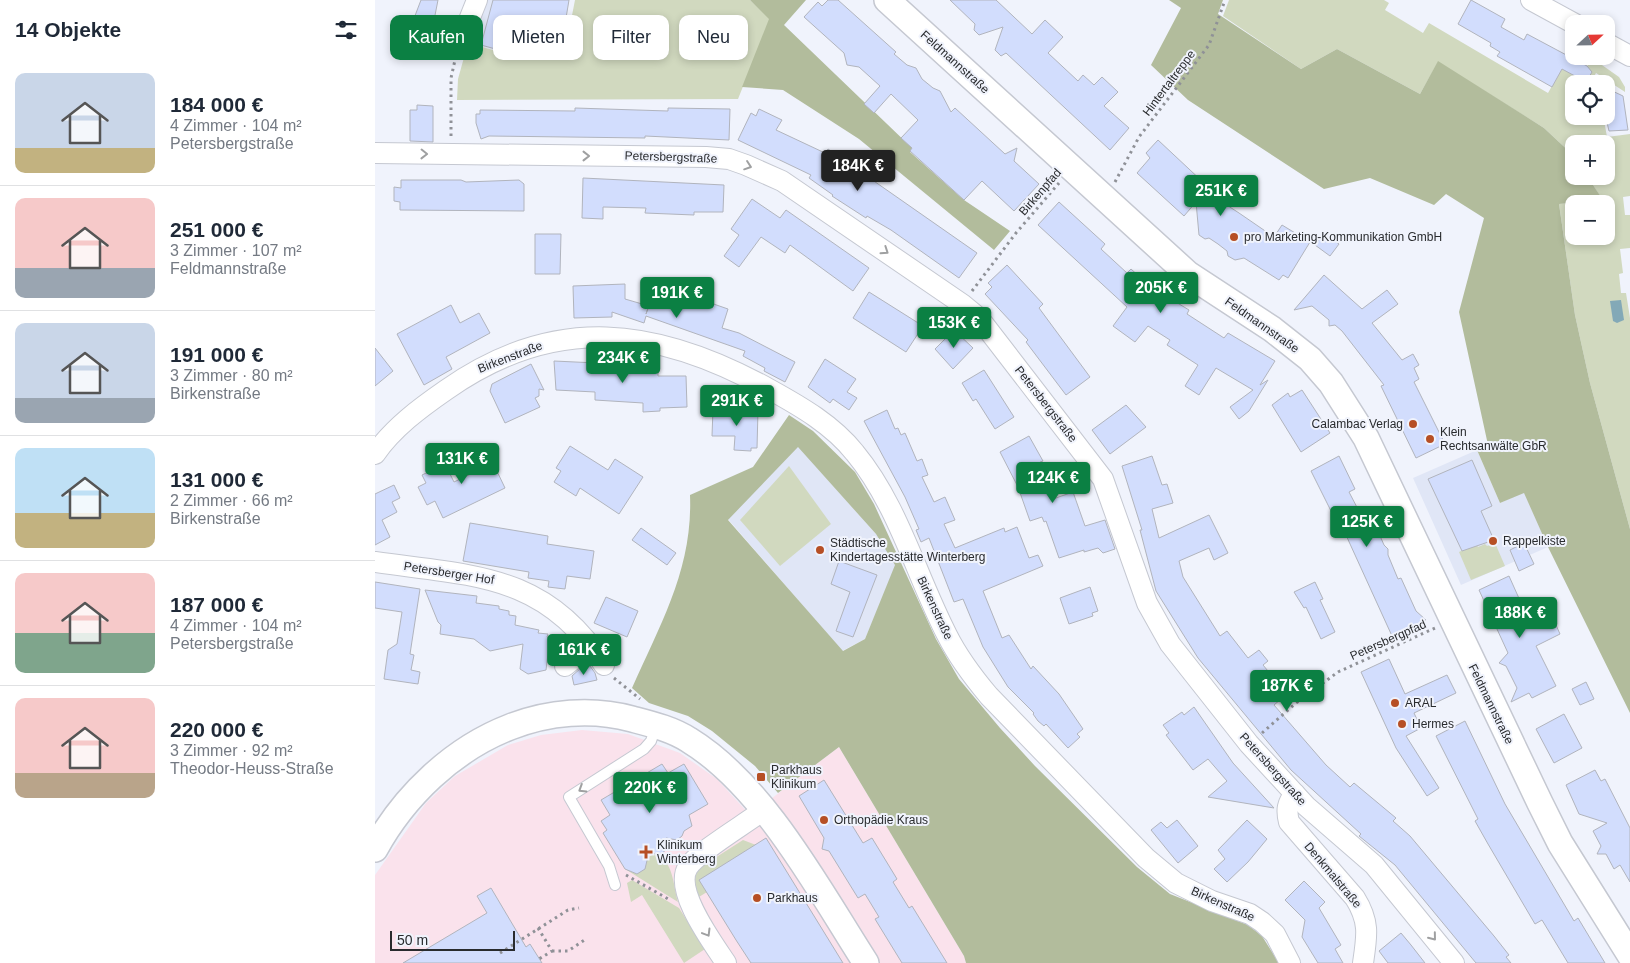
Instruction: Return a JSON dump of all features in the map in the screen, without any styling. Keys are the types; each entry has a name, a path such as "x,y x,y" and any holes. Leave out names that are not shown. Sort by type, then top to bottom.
{"street":[{"path":"469,15 477,0"},
{"name":"Feldmannstraße","path":"887,0 1188,274 1275,331 1310,359 1331,384 1366,438 1451,621 1556,835 1630,955"},
{"path":"1531,0 1564,13"},
{"path":"1615,48 1630,56"},
{"name":"Petersbergstraße","path":"375,153 705,156 729,159 782,180 949,295 979,318 1095,467 1109,493 1143,593 1156,621 1187,667 1295,794 1374,865 1455,963"},
{"name":"Birkenstraße","path":"375,454 418,410 470,373 524,350 552,341 619,337 661,344 694,354 749,378 797,404 837,434 864,464 885,498 947,636 969,672 989,696 1146,858 1176,882 1212,901 1250,914 1262,922 1275,934 1290,963"},
{"name":"Petersberger Hof","path":"375,562 498,581 530,594 547,604 563,617 591,645 607,670"},
{"path":"565,666 591,645"},
{"path":"375,849 408,802 431,777 469,748 525,721 573,713 619,715 656,725 688,739 706,752 742,785 765,809 866,963"},
{"name":"Denkmalstraße","path":"1295,794 1288,802 1287,814 1289,822 1364,911 1367,926 1363,963"},
{"path":"725,963 689,902 684,879 688,867 703,853 765,809"}],"lane":[{"path":"615,885 609,866 569,797 644,749 651,741 656,725"}],"path":[{"name":"Hintertaltreppe","path":"1120,174 1139,137 1209,45 1225,0"},
{"path":"451,116 452,60"},
{"name":"Birkenpfad","path":"978,283 1023,225 1071,169"},
{"name":"Petersbergpfad","path":"1262,733 1296,703 1338,672 1451,621"},
{"path":"607,670 639,698"},
{"path":"609,866 679,905 689,902"},
{"path":"500,953 569,910 579,908"},
{"path":"538,928 552,951"},
{"path":"539,959 552,951 568,951 586,940"}],"shaded area":[{"path":"483,0 529,0 525,15 493,15 493,50 483,47 483,15 478,15"},
{"name":"Städtische Kindertagesstätte Winterberg","path":"798,446 876,534 896,565 865,639 842,651 728,519"},
{"path":"1477,450 1500,503 1524,492 1548,547 1461,585 1413,478"},
{"name":"Klinikum Winterberg","path":"582,730 628,734 680,753 717,779 750,815 839,747 964,956 966,963 375,963 375,875 426,803 455,776 508,745 541,735"}],"green space":[{"path":"575,0 750,0 770,19 738,99 457,100 458,79 463,60 483,60 483,47 493,50 493,60 583,60 583,15 572,15"},
{"path":"750,0 806,0 784,25 912,148 910,152 964,200 1010,231 994,250 859,139 783,90 742,87 769,19"},
{"path":"1169,0 1223,0 1218,14 1301,69 1337,49 1420,94 1438,61 1544,128 1565,148 1565,185 1593,185 1600,195 1565,195 1565,203 1559,204 1575,315 1590,383 1630,529 1630,713 1548,547 1524,493 1500,503 1477,450 1488,445 1459,312 1484,218 1446,194 1434,205 1370,178 1324,189 1188,100 1151,65 1181,8"},
{"path":"1229,0 1384,0 1389,3 1385,10 1423,33 1429,23 1548,93 1565,63 1565,65 1571,65 1567,71 1574,75 1565,75 1565,125 1605,125 1607,135 1565,135 1565,148 1544,128 1438,62 1420,94 1337,49 1301,69 1223,16"},
{"path":"1588,65 1602,65 1619,77 1625,87 1625,92 1615,85 1615,75 1599,75 1596,73 1595,75 1582,75"},
{"path":"1630,134 1630,196 1623,197 1625,215 1630,215 1630,248 1620,249 1623,273 1619,274 1621,293 1626,293 1630,318 1630,529 1590,383 1575,315 1559,204 1565,203 1565,245 1615,245 1615,195 1599,195 1593,185 1615,185 1615,136"},
{"path":"789,415 813,431 855,472 874,504 936,639 959,679 1000,728 1035,766 1137,867 1170,894 1248,925 1262,936 1279,963 966,963 964,956 839,747 778,793 755,766 712,731 688,716 649,703 632,688 664,618 681,571 690,522 690,495 753,467","holes":["798,447 876,534 895,565 865,639 843,651 728,520"]},
{"path":"789,466 831,524 780,566 740,520"},
{"path":"1495,543 1505,566 1471,580 1459,552 1476,544 1478,547"},
{"path":"743,840 756,845 707,892 694,900 693,872"},
{"path":"654,854 661,857 669,867 678,902 625,869 637,874 648,857"},
{"path":"632,880 679,908 705,949 684,963 642,895 631,902 627,883"}],"water":[{"path":"1621,300 1624,320 1617,323 1613,321 1610,301"}],"building":[{"path":"421,0 438,0 435,15 415,15"},
{"path":"493,0 569,0 566,15 493,15 493,48 483,46 483,38"},
{"path":"828,0 838,0 896,52 894,54 907,65 916,68 922,79 940,91 951,112 955,108 1005,154 1017,148 1014,161 1039,184 1014,211 982,181 964,200 910,151 912,148 901,138 918,120 891,94 874,113 864,104 880,86 859,67 847,65 844,53 804,17 818,2 822,6"},
{"path":"950,0 996,0 1032,34 1045,20 1063,37 1048,53 1078,81 1083,75 1094,85 1102,77 1118,92 1104,106 1129,128 1110,150 1006,53 1001,56 995,50 1003,27 979,35 974,30 975,24"},
{"path":"1471,0 1505,19 1501,27 1524,40 1527,34 1565,54 1565,65 1585,65 1592,72 1590,75 1573,75 1562,69 1552,87 1497,56 1500,52 1490,46 1491,43 1458,24"},
{"path":"1615,92 1623,96 1628,130 1609,131 1608,125 1615,125"},
{"path":"417,105 433,106 433,142 410,141 410,110 417,110"},
{"path":"575,108 668,111 668,108 730,109 729,140 645,136 645,138 489,136 481,139 476,123 476,114 480,114 480,110 575,111"},
{"path":"759,109 782,120 776,130 825,153 828,149 977,253 959,278 891,230 867,216 866,218 832,196 809,178 811,175 738,140 751,113 756,116"},
{"path":"1158,140 1220,198 1219,200 1274,237 1282,225 1310,242 1288,278 1283,275 1279,280 1244,258 1235,260 1228,256 1227,251 1218,244 1209,238 1205,239 1199,235 1196,202 1184,216 1137,173 1150,158 1146,153"},
{"path":"583,178 724,185 723,212 694,212 694,215 645,213 646,208 603,207 603,219 582,218"},
{"path":"401,180 461,180 466,182 519,180 524,184 524,211 400,210 400,202 394,201 394,187 401,188"},
{"path":"752,199 780,218 786,210 869,268 853,291 790,245 785,253 761,237 739,267 724,256 739,235 731,229"},
{"path":"1059,202 1105,244 1101,249 1127,273 1131,269 1164,299 1166,296 1189,310 1187,314 1224,338 1228,333 1275,361 1260,385 1268,380 1249,411 1239,419 1230,407 1253,390 1216,368 1199,395 1185,386 1198,365 1167,345 1170,340 1148,326 1135,342 1113,326 1127,307 1038,225"},
{"path":"1324,233 1339,244 1330,256 1315,245"},
{"path":"535,234 561,234 560,274 535,274"},
{"path":"1007,265 1043,304 1039,308 1090,377 1066,395 1026,342 1028,340 985,294 992,287 988,283"},
{"path":"1324,275 1362,309 1387,290 1398,304 1372,323 1402,360 1413,354 1419,365 1414,368 1419,379 1414,382 1445,444 1416,458 1381,386 1384,385 1342,331 1335,325 1329,326 1329,320 1312,306 1294,310"},
{"path":"625,284 625,299 649,306 656,284 728,309 722,328 739,333 795,362 785,382 764,371 765,368 743,356 745,351 646,316 644,323 612,312 612,317 574,318 573,286"},
{"path":"869,292 923,326 906,352 853,318"},
{"path":"451,305 460,323 479,313 490,333 446,357 452,369 424,385 397,334"},
{"path":"954,330 973,348 953,369 935,349"},
{"path":"375,348 393,371 375,386"},
{"path":"825,359 856,379 847,392 857,398 849,410 833,399 830,403 808,387"},
{"path":"554,361 618,364 658,372 658,376 686,376 687,407 660,408 660,411 643,412 643,403 595,400 595,392 556,390"},
{"path":"531,364 544,390 539,389 539,396 535,398 540,407 505,423 490,391 492,384"},
{"path":"984,370 1014,417 995,429 976,399 973,401 962,383"},
{"path":"1302,390 1330,433 1301,452 1272,405 1288,393 1290,397"},
{"path":"1126,405 1146,427 1110,454 1092,430"},
{"path":"713,409 758,410 757,448 751,448 751,451 734,450 735,436 712,436"},
{"path":"887,410 895,429 898,428 901,435 905,433 917,461 922,459 928,475 922,477 934,502 945,497 955,520 944,524 955,548 1004,528 1005,532 1017,527 1029,558 1038,555 1043,566 983,591 1002,638 1009,635 1031,669 1033,666 1059,694 1083,729 1077,734 1080,737 1068,748 1046,724 1044,726 1038,721 1034,713 1008,687 983,647 963,599 954,602 929,538 921,542 916,530 919,529 905,497 864,421"},
{"path":"1029,436 1043,461 1040,462 1053,499 1073,492 1085,526 1105,520 1115,549 1103,553 1098,548 1084,552 1084,550 1059,558 1046,521 1044,522 1042,517 1030,521 1018,487 1000,452"},
{"path":"484,444 505,488 443,518 435,501 427,505 418,487 426,483 422,475 445,464 454,482 479,470 470,451"},
{"path":"570,446 608,470 615,459 643,477 619,514 580,488 576,496 554,482 561,471 556,468"},
{"path":"1152,456 1162,485 1167,484 1173,503 1152,509 1159,538 1209,515 1228,553 1214,560 1209,548 1179,561 1183,577 1220,636 1227,631 1248,658 1259,650 1268,661 1263,665 1287,694 1274,705 1326,765 1350,787 1354,783 1396,818 1393,821 1410,836 1494,936 1509,955 1506,957 1511,963 1476,963 1395,865 1359,836 1361,834 1291,770 1198,658 1156,591 1140,530 1142,530 1122,466"},
{"path":"1339,456 1355,489 1349,492 1361,515 1367,512 1374,514 1374,522 1384,545 1388,549 1388,555 1398,579 1401,578 1416,611 1426,620 1392,636 1340,522 1337,523 1311,471"},
{"path":"1472,460 1492,506 1481,511 1494,540 1462,551 1428,479"},
{"path":"394,485 400,498 392,502 397,512 382,520 390,537 375,545 375,494"},
{"path":"470,523 548,536 547,544 594,551 590,579 567,576 565,589 548,587 549,581 528,578 529,572 463,561"},
{"path":"641,528 676,553 667,565 632,540"},
{"path":"1524,543 1534,564 1519,571 1510,550"},
{"path":"839,561 877,575 853,637 836,631 850,592 831,584"},
{"path":"1509,576 1530,623 1551,614 1560,634 1536,646 1556,686 1532,698 1529,693 1511,702 1517,688 1506,666 1499,663 1508,653 1479,590"},
{"path":"375,582 420,589 410,654 414,655 411,670 420,672 418,684 384,679 388,650 397,644 402,612 375,608"},
{"path":"1315,582 1323,599 1320,600 1335,632 1321,639 1306,607 1304,608 1294,592"},
{"path":"1090,587 1098,611 1092,613 1093,616 1069,624 1060,598"},
{"path":"425,590 477,596 476,603 499,606 499,609 509,611 509,615 516,616 515,625 539,630 538,633 548,634 547,637 550,638 546,670 528,674 520,669 523,644 490,651 474,639 440,634 441,625"},
{"path":"606,597 638,611 627,637 594,623"},
{"path":"1389,659 1405,694 1447,675 1456,693 1414,713 1421,728 1406,736 1439,788 1427,796 1396,748 1361,672"},
{"path":"590,666 597,680 574,685 572,676 582,667"},
{"path":"1586,682 1594,699 1580,705 1572,689"},
{"path":"1194,707 1233,763 1274,808 1208,797 1227,781 1208,759 1193,770 1166,735 1169,733 1163,725 1182,712 1184,715"},
{"path":"1564,714 1582,748 1554,763 1536,729"},
{"path":"1465,721 1505,804 1574,921 1578,918 1605,963 1568,963 1542,920 1535,924 1488,844 1475,821 1478,819 1436,736"},
{"path":"662,764 668,773 684,764 708,804 689,815 692,826 684,831 682,836 677,840 666,838 664,852 659,855 649,852 645,869 637,874 625,869 603,833 607,830 601,821 610,815 601,800"},
{"path":"1595,770 1601,781 1605,779 1630,828 1630,882 1620,865 1614,869 1606,854 1597,854 1601,846 1593,831 1607,823 1579,814 1566,785"},
{"path":"824,780 863,843 872,838 897,879 893,882 909,908 912,906 947,963 902,963 875,919 879,917 865,894 858,898 829,851 822,849 824,838 799,796"},
{"path":"1177,820 1198,846 1178,863 1151,830 1161,822 1167,828"},
{"path":"1247,820 1267,839 1248,862 1227,882 1214,869 1225,859 1218,850"},
{"name":"Parkhaus","path":"766,838 843,963 751,963 699,880"},
{"path":"1304,881 1325,902 1319,908 1341,945 1335,949 1343,963 1318,963 1302,937 1305,920 1285,900"},
{"path":"491,888 526,947 530,944 542,963 403,963 487,913 477,896"},
{"path":"1401,933 1425,963 1388,963 1379,951"}],"place":[{"name":"pro Marketing-Kommunikation GmbH","path":"1234,237"},
{"name":"Calambac Verlag","path":"1413,424"},
{"name":"Klein Rechtsanwälte GbR","path":"1430,439"},
{"name":"Rappelkiste","path":"1493,541"},
{"name":"Städtische Kindertagesstätte Winterberg","path":"820,550"},
{"name":"ARAL","path":"1395,703"},
{"name":"Hermes","path":"1402,724"},
{"name":"Parkhaus Klinikum","path":"761,777"},
{"name":"Orthopädie Kraus","path":"824,820"},
{"name":"Klinikum Winterberg","path":"646,852"},
{"name":"Parkhaus","path":"757,898"}]}
